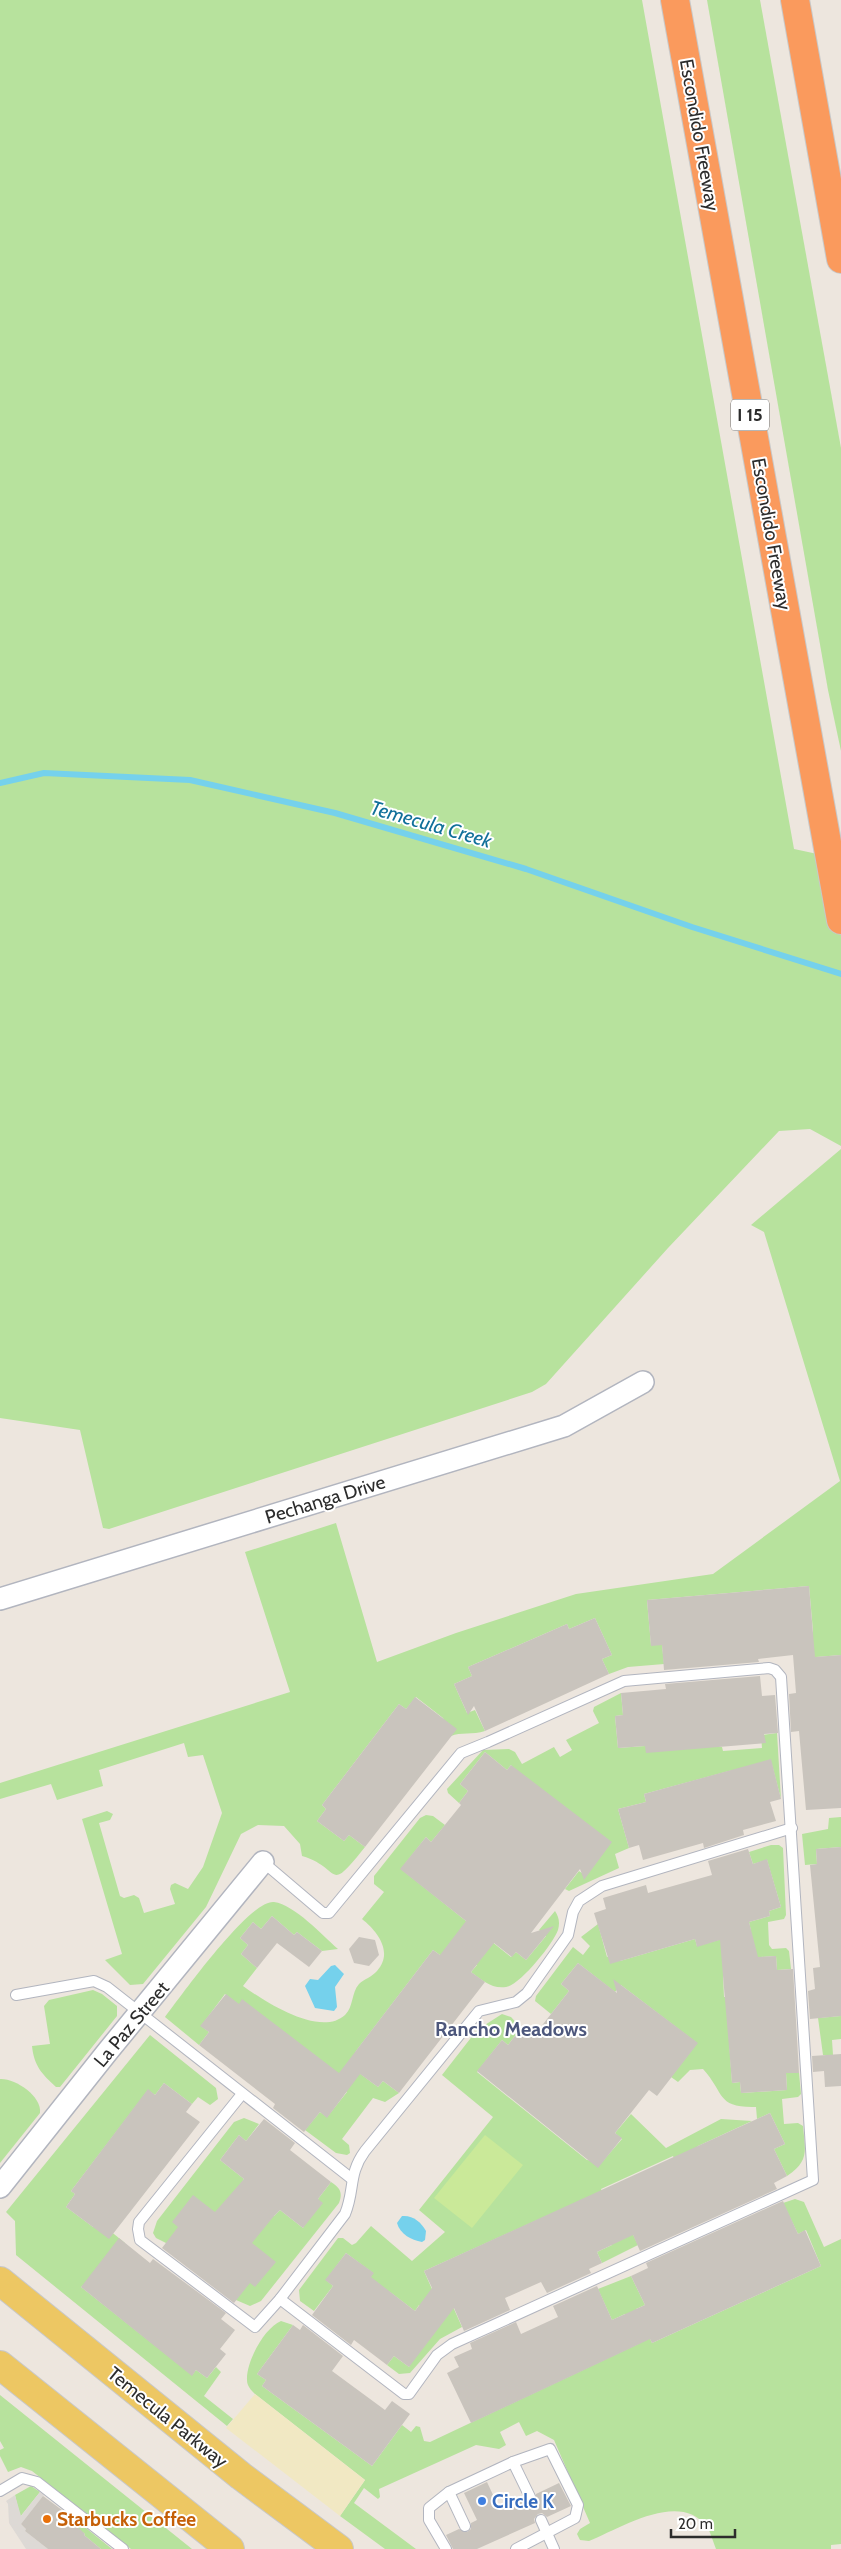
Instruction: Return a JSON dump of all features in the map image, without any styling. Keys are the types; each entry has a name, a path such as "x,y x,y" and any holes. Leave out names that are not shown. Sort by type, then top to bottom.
{"highway":[{"name":"Escondido Freeway","path":"675,0 841,920"},
{"path":"796,0 841,259"}],"main road":[{"name":"Temecula Parkway","path":"0,2281 241,2476 339,2549"},
{"path":"0,2365 230,2549"}],"street":[{"name":"Pechanga Drive","path":"0,1599 564,1426 643,1382"},
{"name":"La Paz Street","path":"0,2187 263,1862"}],"lane":[{"path":"263,1862 323,1913 328,1913 461,1752 624,1681 768,1668 775,1670 781,1677 813,2180 452,2344 437,2355 409,2394 404,2394 280,2300"},
{"path":"242,2094 139,2222 138,2229 140,2240 255,2327 280,2300 345,2214 349,2204 356,2164 365,2151 479,2010 516,2002 527,1992 568,1935 573,1912 579,1902 602,1886 792,1828"},
{"path":"16,1995 94,1981 107,1987 352,2179"},
{"path":"446,2549 429,2520 429,2508 449,2492 513,2462 550,2449 578,2505 575,2518 516,2549"},
{"path":"513,2462 530,2497"},
{"path":"0,2491 22,2478 36,2482 123,2549"},
{"path":"449,2492 465,2526"},
{"path":"541,2520 554,2549"}],"green space":[{"path":"0,0 642,0 794,849 841,859 841,1146 810,1129 779,1131 668,1248 546,1384 532,1392 109,1529 103,1528 80,1430 0,1418"},
{"path":"707,0 760,0 841,448 841,751 828,690"},
{"path":"841,1149 841,1655 816,1657 806,1664 813,1631 809,1586 647,1600 651,1645 662,1645 664,1664 628,1667 609,1674 602,1659 612,1655 595,1618 569,1629 567,1624 468,1667 472,1676 454,1684 467,1713 475,1710 485,1731 451,1736 443,1718 416,1697 406,1709 399,1704 322,1805 326,1809 317,1821 344,1841 349,1835 365,1847 344,1871 339,1875 334,1874 315,1861 302,1856 300,1844 284,1826 258,1825 241,1834 206,1907 143,1984 130,1985 105,1960 122,1954 82,1819 107,1811 113,1814 110,1820 99,1823 120,1896 124,1898 134,1895 139,1898 144,1913 175,1904 170,1889 171,1885 175,1883 188,1889 203,1867 222,1813 203,1755 188,1757 184,1743 99,1770 103,1786 57,1800 51,1784 0,1799 0,1783 290,1692 245,1552 336,1523 377,1662 456,1633 576,1594 713,1574 840,1481 764,1232 751,1225"},
{"path":"621,1693 623,1715 615,1716 618,1748 645,1746 722,1747 723,1751 762,1748 761,1735 777,1733 781,1799 772,1765 729,1771 644,1794 646,1802 618,1809 629,1848 615,1854 619,1868 569,1891 565,1889 579,1871 586,1876 511,1765 507,1770 485,1752 460,1784 468,1791 459,1803 448,1793 447,1789 483,1750 509,1749 515,1752 522,1764 554,1747 560,1757 572,1750 566,1740 599,1723 593,1711 594,1707"},
{"path":"426,1815 433,1816 445,1825 431,1842 426,1837 401,1869 511,1957 516,1952 526,1960 546,1936 539,1930 555,1911 559,1920 558,1930 550,1945 527,1972 512,1985 506,1987 491,1985 471,1972 477,1965 440,1955 433,1950 356,2051 351,2067 378,2087 383,2081 399,2093 385,2102 373,2098 342,2139 349,2145 350,2153 347,2155 336,2153 305,2130 320,2112 327,2117 347,2092 225,1994 201,2026 209,2032 199,2045 165,2017 233,1932 263,1905 274,1902 282,1904 299,1914 338,1949 322,1951 297,1932 294,1935 272,1916 261,1929 253,1922 240,1938 248,1945 241,1954 257,1968 243,1986 278,2008 307,2020 334,2021 345,2015 350,2008 356,1988 361,1982 377,1971 384,1957 382,1942 362,1919 384,1892 374,1884 374,1876 420,1818"},
{"path":"841,1817 841,1847 816,1849 817,1864 805,1865 802,1834 828,1829 829,1818"},
{"path":"771,1845 779,1845 783,1848 786,1915 784,1919 768,1922 769,1945 772,1949 786,1948 789,1951 791,1969 777,1970 776,1956 729,1959 723,1974 724,1997 734,1997 727,2011 732,2083 740,2082 741,2093 787,2090 786,2073 799,2073 801,2094 798,2097 782,2099 784,2124 798,2123 803,2126 805,2148 803,2160 787,2176 774,2149 785,2144 770,2113 757,2119 756,2107 743,2107 727,2102 703,2069 690,2070 678,2082 671,2077 697,2043 621,1985 615,1992 578,1963 561,1984 569,1991 551,2014 535,2001 536,1996 573,1947 583,1955 590,1946 581,1937 598,1924 607,1957 617,1954 620,1961 695,1939 697,1946 751,1931 749,1922 770,1916 769,1911 781,1907 767,1860 753,1864 749,1852"},
{"path":"93,1990 102,1994 117,2006 117,2016 60,2087 56,2087 40,2069 33,2053 32,2046 50,2044 44,2006 49,2000"},
{"path":"502,2014 511,2017 521,2028 508,2045 502,2040 477,2072 587,2160 602,2162 622,2139 615,2133 631,2114 666,2148 721,2119 752,2121 698,2146 677,2165 673,2156 601,2189 616,2222 625,2218 638,2245 602,2263 597,2252 612,2245 573,2204 424,2271 439,2305 450,2300 462,2327 440,2339 410,2373 399,2374 387,2365 394,2356 409,2367 432,2314 419,2305 415,2311 390,2292 365,2285 373,2273 346,2253 326,2280 333,2286 314,2311 300,2301 299,2290 338,2238 343,2238 352,2245 371,2226 412,2261 445,2232 419,2210 493,2117 442,2075 477,2030"},
{"path":"841,2016 841,2039 832,2040 833,2055 823,2055 818,2018"},
{"path":"150,2035 216,2088 218,2099 210,2105 198,2097 192,2104 164,2083 155,2095 148,2090 71,2191 75,2194 66,2207 93,2227 98,2221 125,2243 112,2260 81,2287 192,2375 196,2370 207,2378 216,2367 221,2372 204,2396 233,2419 227,2426 16,2255 15,2221 6,2212"},
{"path":"0,2079 6,2079 26,2089 37,2100 40,2113 0,2163"},
{"path":"244,2118 259,2124 246,2141 239,2135 220,2160 244,2179 238,2188 274,2216 280,2210 303,2228 318,2199 331,2182 339,2188 341,2193 339,2203 261,2301 250,2306 236,2300 166,2243 156,2238 153,2233 157,2221 234,2122"},
{"path":"485,2135 523,2165 472,2228 434,2198"},
{"path":"795,2199 804,2202 824,2247 841,2239 841,2544 831,2545 831,2549 716,2549 707,2527 695,2516 682,2512 650,2515 589,2541 580,2540 577,2534 580,2529 590,2523 554,2440 537,2431 526,2436 519,2422 500,2432 506,2445 499,2449 476,2445 379,2489 380,2497 378,2499 364,2488 354,2503 416,2549 385,2549 340,2516 365,2480 255,2394 248,2384 247,2373 249,2364 257,2346 268,2331 281,2321 293,2325 257,2374 266,2380 262,2386 372,2466 402,2425 411,2432 416,2426 420,2427 424,2441 430,2442 638,2344 625,2314 612,2320 598,2289 631,2276 645,2305 636,2309 652,2343 821,2266 806,2230 798,2234 783,2203"},
{"path":"0,2395 192,2549 131,2549 32,2471 21,2467 8,2472 0,2456 0,2450 4,2448 0,2441"},
{"path":"31,2486 40,2492 20,2517 15,2495"},
{"path":"66,2512 112,2549 101,2549 77,2528 79,2526 64,2515"}],"sand":[{"path":"255,2394 365,2480 340,2516 226,2428"}],"shaded area":[{"path":"40,2492 44,2495 21,2524 26,2529 25,2531 48,2549 26,2549 9,2523 8,2504 6,2501 15,2495 21,2516"}],"water":[{"path":"335,1965 344,1974 335,1987 337,2007 334,2011 315,2008 305,1986 310,1979 318,1980 331,1966"},
{"path":"402,2216 413,2218 422,2225 426,2231 425,2240 422,2242 418,2241 403,2233 397,2223"}],"building":[{"path":"809,1586 815,1657 841,1655 841,1808 806,1810 799,1731 791,1732 789,1694 796,1693 793,1655 758,1659 759,1662 664,1670 662,1645 651,1646 647,1600"},
{"path":"595,1618 612,1655 602,1659 609,1674 485,1731 474,1706 468,1715 454,1684 472,1676 468,1667 567,1624 569,1629"},
{"path":"760,1676 762,1696 775,1695 778,1733 764,1734 766,1743 646,1753 645,1746 618,1748 615,1716 623,1715 621,1693 666,1689 665,1684"},
{"path":"415,1697 457,1729 365,1847 349,1835 344,1841 317,1821 326,1809 322,1805 399,1704 406,1709"},
{"path":"485,1752 507,1770 511,1765 612,1842 584,1880 580,1869 531,1933 554,1926 526,1960 516,1952 512,1957 494,1943 471,1972 485,1982 399,2093 383,2081 378,2087 360,2074 327,2118 320,2112 304,2132 273,2108 275,2104 199,2045 209,2032 200,2026 226,1994 239,2004 242,1999 339,2073 433,1950 440,1955 466,1921 400,1869 426,1837 431,1842 461,1805 459,1803 468,1791 460,1784"},
{"path":"771,1759 781,1799 770,1802 776,1821 743,1830 744,1835 704,1848 703,1843 643,1860 639,1845 629,1848 618,1809 646,1802 644,1794"},
{"path":"841,1847 841,2016 810,2019 808,1991 815,1989 813,1968 820,1967 810,1865 817,1864 816,1849"},
{"path":"748,1849 753,1864 767,1859 781,1907 769,1911 770,1916 749,1922 758,1957 776,1956 777,1970 793,1969 799,2073 786,2073 787,2090 741,2093 740,2082 732,2083 720,1940 697,1947 695,1939 610,1964 594,1913 606,1909 603,1898 646,1885 648,1893 712,1875 708,1861"},
{"path":"272,1916 294,1935 297,1932 322,1951 309,1967 277,1943 257,1968 241,1954 248,1945 240,1938 253,1922 261,1929"},
{"path":"359,1937 375,1940 379,1955 369,1966 354,1963 349,1949"},
{"path":"578,1963 617,1993 613,1979 698,2043 657,2096 649,2090 615,2133 622,2138 598,2168 477,2071 502,2040 508,2045 521,2028 533,2037 569,1991 561,1984"},
{"path":"841,2054 841,2086 825,2087 824,2071 813,2072 812,2056"},
{"path":"164,2083 192,2104 186,2112 200,2122 109,2239 66,2207 75,2194 71,2191 148,2089 155,2095"},
{"path":"770,2113 785,2144 774,2149 787,2176 774,2183 777,2189 640,2251 633,2235 597,2252 602,2263 589,2269 591,2273 547,2293 541,2282 505,2298 510,2310 464,2331 454,2308 409,2367 394,2356 387,2365 354,2340 351,2345 312,2315 333,2286 325,2280 346,2253 374,2273 371,2277 415,2311 432,2288 424,2271"},
{"path":"264,2119 295,2143 290,2150 331,2182 318,2199 323,2203 303,2228 280,2210 252,2243 276,2262 255,2287 250,2283 234,2303 162,2248 178,2227 172,2222 193,2195 215,2212 244,2179 220,2160 239,2135 246,2141"},
{"path":"783,2201 798,2234 805,2230 821,2266 652,2343 650,2339 471,2423 447,2373 459,2367 454,2357 472,2349 470,2343 516,2322 521,2334 558,2317 553,2306 597,2286 612,2320 645,2305 631,2276 648,2268 646,2263"},
{"path":"119,2238 150,2263 153,2259 226,2313 221,2319 235,2330 220,2349 226,2354 207,2378 196,2370 192,2376 81,2287"},
{"path":"293,2325 300,2330 303,2325 343,2356 332,2371 385,2410 392,2401 410,2414 372,2466 262,2386 266,2380 257,2374"},
{"path":"487,2482 500,2510 524,2499 527,2503 533,2503 536,2500 536,2494 559,2483 571,2506 547,2517 542,2513 538,2514 534,2519 535,2523 477,2549 453,2549 446,2535 459,2529 467,2532 471,2529 471,2523 477,2520 464,2493"},
{"name":"Starbucks Coffee","path":"43,2496 66,2513 65,2515 84,2535 101,2549 48,2549 25,2531 26,2529 21,2524"}],"waterway":[{"name":"Temecula Creek","path":"0,783 44,773 190,780 335,813 526,869 692,927 841,974"}],"place":[{"name":"Circle K","path":"482,2501"},
{"name":"Starbucks Coffee","path":"47,2519"}],"district":[{"name":"Rancho Meadows","path":"511,2029"}]}
